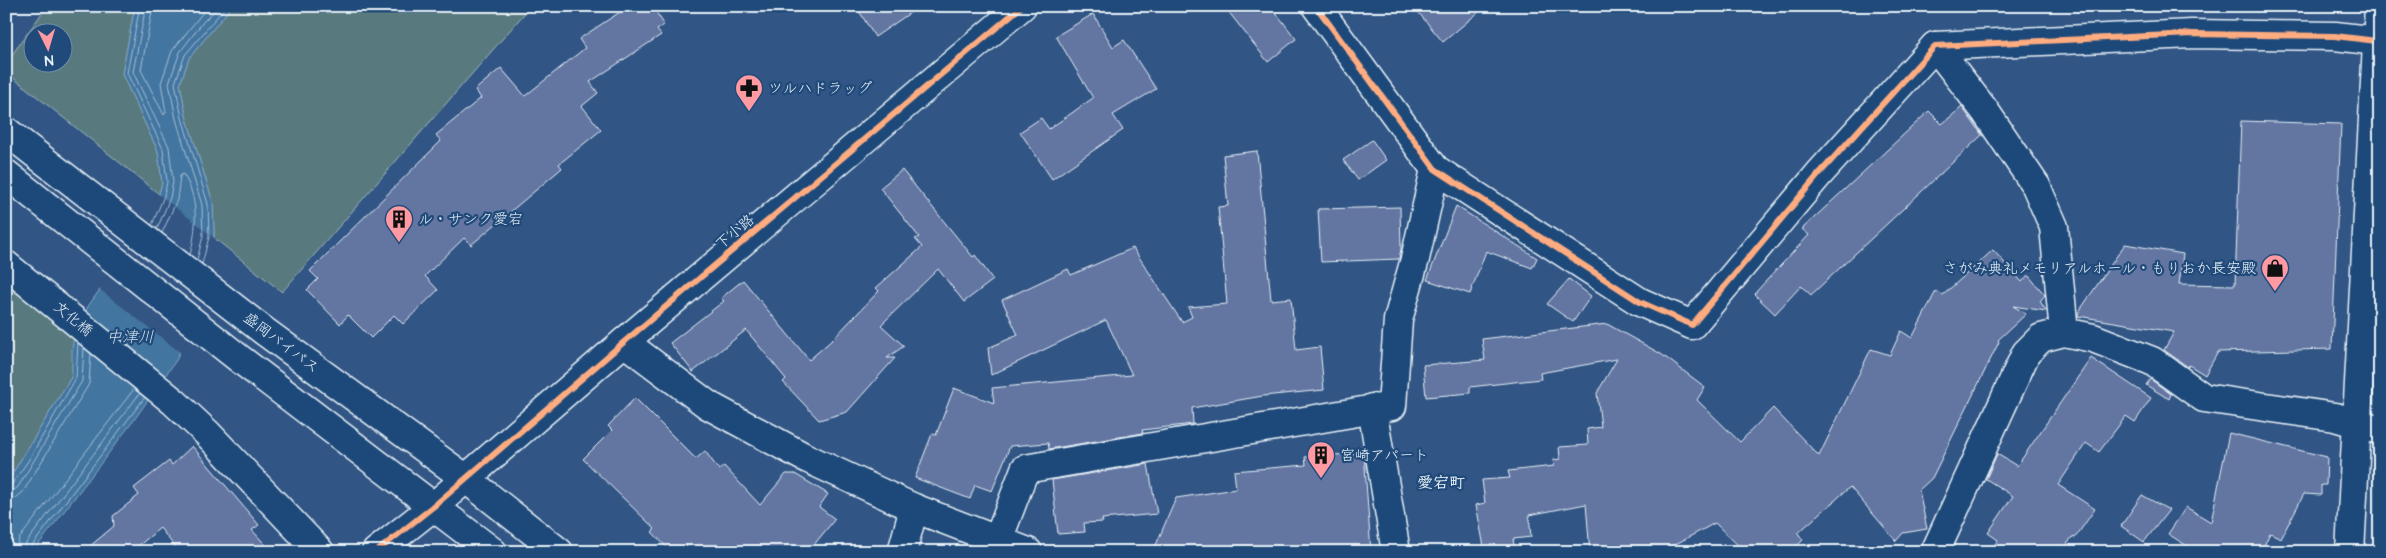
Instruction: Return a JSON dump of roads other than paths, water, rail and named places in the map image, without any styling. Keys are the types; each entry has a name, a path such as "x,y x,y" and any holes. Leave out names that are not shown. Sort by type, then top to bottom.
{"main road":[{"name":"下小路","path":"376,552 434,506 624,342 1022,6"},
{"path":"1316,6 1435,169 1640,302 1692,325 1795,202 1935,46 2192,34 2335,36 2377,41"},
{"path":"2350,552 2369,427 2379,6"},
{"path":"1935,46 1985,111 2036,186 2054,226 2064,332"},
{"name":"盛岡バイパス","path":"6,131 264,331 465,478 558,552"},
{"path":"998,540 1025,468 1392,406 1398,320 1415,259 1435,169"},
{"path":"6,174 241,360 493,552"},
{"name":"文化橋","path":"6,265 174,402 207,432 320,552"},
{"path":"1936,552 2026,353 2041,338 2064,332 2093,338 2152,361 2204,398 2335,417 2369,427"},
{"path":"624,342 708,406 804,456 914,508 1028,552"},
{"path":"1372,408 1396,552"},
{"path":"902,552 914,508"}],"water":[{"name":"中津川","path":"135,6 232,6 189,58 180,84 186,116 213,203 214,234 197,302 177,359 134,420 33,552 6,552 6,484 72,376 72,350 75,328 150,218 162,183 158,151 122,74"}],"place":[{"name":"ツルハドラッグ","path":"749,112"},
{"name":"ル・サンク愛宕","path":"399,243"},
{"name":"さがみ典礼メモリアルホール・もりおか長安殿","path":"2275,292"},
{"name":"宮崎アパート","path":"1321,479"}],"district":[{"name":"愛宕町","path":"1441,483"}]}
